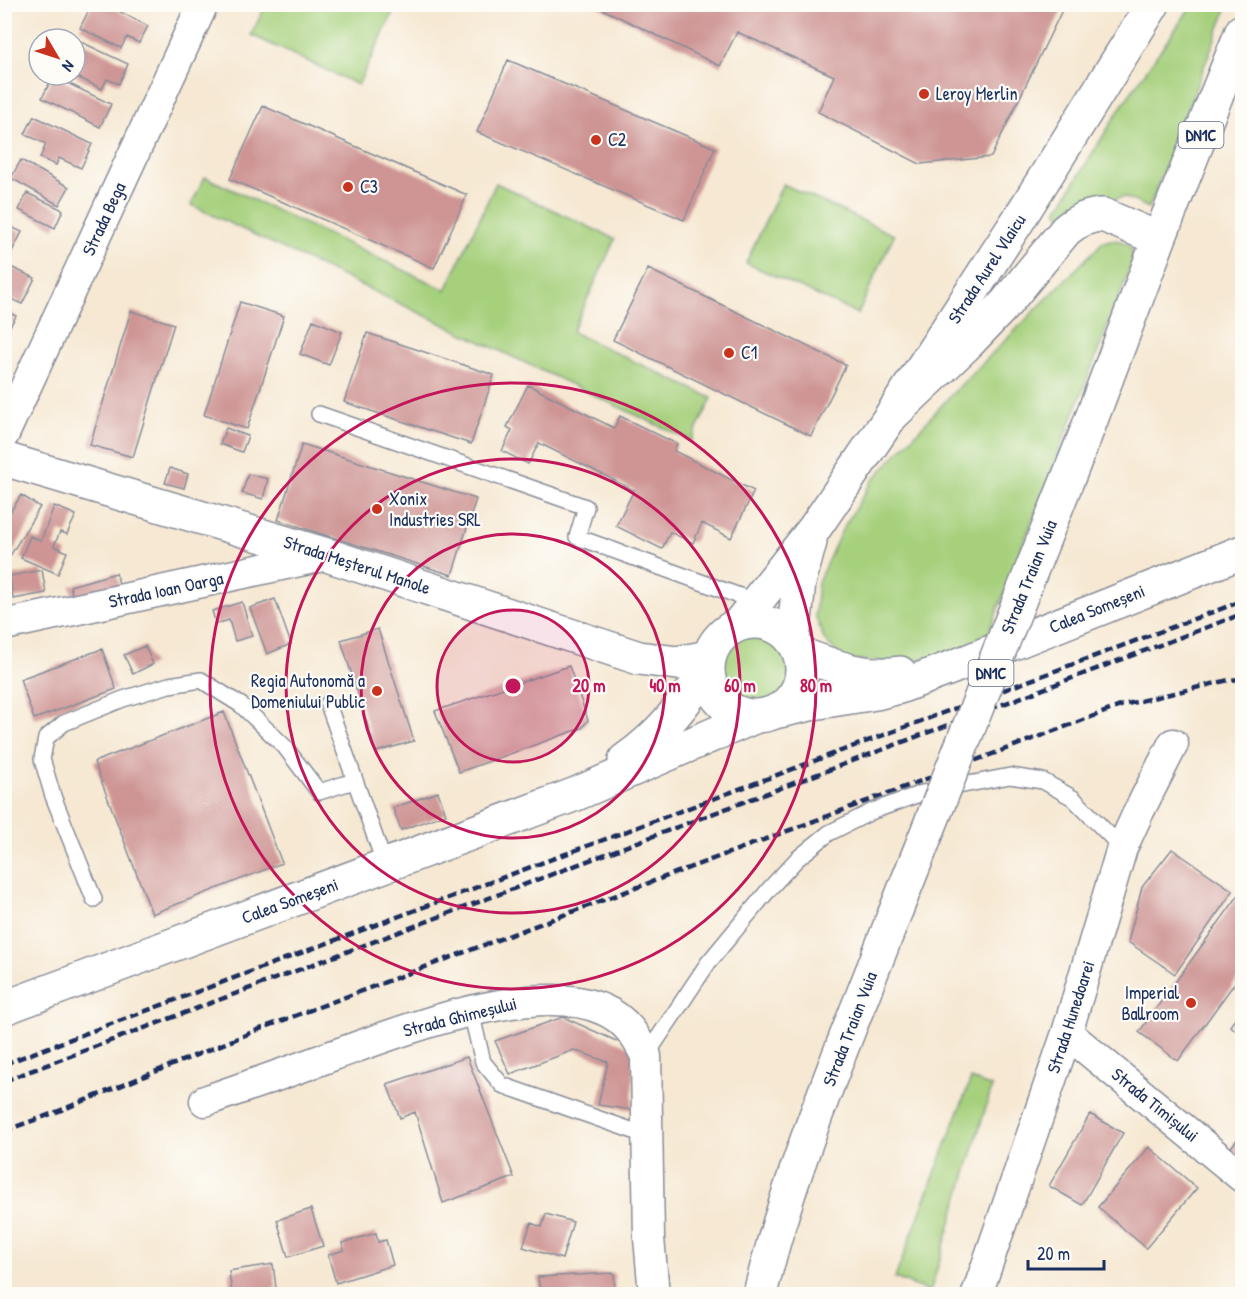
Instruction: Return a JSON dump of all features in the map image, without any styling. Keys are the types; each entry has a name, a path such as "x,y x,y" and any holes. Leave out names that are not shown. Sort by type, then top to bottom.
{"main road":[{"name":"Strada Aurel Vlaicu","path":"747,613 814,529 891,416 1019,219 1153,4"},
{"name":"Strada Traian Vuia","path":"760,1294 779,1221 797,1168 1242,32"},
{"path":"891,416 969,342 1006,303 1066,230 1075,223 1093,215 1103,215 1159,239"},
{"name":"Strada Meșterul Manole","path":"4,459 327,555 639,657 677,663 708,664"},
{"name":"Strada Aurel Vlaicu","path":"797,647 799,582 814,529"},
{"name":"Calea Someșeni","path":"4,1008 576,794 765,715 819,702 882,692 953,668 1238,552"},
{"path":"747,613 753,621 768,623 782,630 797,647 803,667 796,694 787,705 765,715 740,715 727,708 717,698 710,685 708,664 715,643 747,613"},
{"name":"Calea Someșeni","path":"797,647 851,671 866,674 884,675 953,668"},
{"name":"Calea Someșeni","path":"576,794 632,756 657,734 672,719 708,664"}],"street":[{"name":"Strada Bega","path":"4,434 203,4"},
{"name":"Strada Ioan Oarga","path":"4,625 327,555"},
{"name":"Strada Hunedoarei","path":"977,1294 1067,1033 1122,848 1173,744"},
{"name":"Strada Ghimeșului","path":"204,1101 400,1032 471,1012 534,1000 580,1003 604,1010 623,1022 637,1037 646,1056 649,1238 654,1294"},
{"name":"Strada Timișului","path":"1067,1033 1242,1177"}],"lane":[{"path":"319,414 586,507 577,537 747,613"},
{"path":"94,899 52,796 42,759 46,738 64,723 123,699 169,685 201,680 242,705 285,747 319,792 354,781"},
{"path":"328,704 385,865"},
{"path":"646,1056 708,963 771,886 797,859 830,833 873,812 922,793 1010,776 1032,779 1043,781 1073,798 1122,848"},
{"path":"471,1012 483,1062 502,1085 648,1136"}],"green space":[{"path":"266,5 397,5 358,85 251,35"},
{"path":"1192,5 1228,5 1149,208 1125,197 1098,203 1062,217 1057,211 1121,107"},
{"path":"205,177 446,290 496,183 615,239 572,332 712,398 691,441 191,205"},
{"path":"783,184 894,235 858,314 746,263"},
{"path":"1122,241 1132,250 1129,271 984,645 901,663 843,659 824,639 815,615 818,582 842,530 872,481 954,392 1103,242"},
{"path":"749,631 766,633 779,639 791,659 793,675 789,690 781,699 746,707 735,705 727,699 719,682 718,672 721,652 726,644"},
{"path":"971,1079 992,1087 930,1292 895,1278"}],"building":[{"path":"92,4 105,4 148,26 139,43 127,37 121,48 87,31 87,27 80,27"},
{"name":"Leroy Merlin","path":"592,4 1065,4 991,157 920,164 818,112 834,76 737,32 720,66"},
{"path":"87,45 128,64 119,84 107,79 102,89 87,82"},
{"name":"C2","path":"508,60 715,148 684,220 477,132"},
{"path":"48,87 76,87 111,104 100,127 42,98"},
{"name":"C3","path":"263,106 467,195 434,268 230,179"},
{"path":"34,116 92,144 81,168 59,158 56,165 40,158 46,144 25,134"},
{"path":"21,160 69,187 59,205 11,178"},
{"path":"27,193 63,210 55,228 19,210"},
{"path":"5,224 22,232 9,257 4,255"},
{"path":"4,264 35,278 22,304 4,296"},
{"name":"C1","path":"648,269 846,365 811,436 613,340"},
{"path":"240,302 284,316 247,429 204,415"},
{"path":"5,310 16,316 6,333 5,331"},
{"path":"131,311 174,324 133,457 90,445"},
{"path":"313,320 342,332 329,365 300,354"},
{"path":"367,333 494,375 471,444 344,402"},
{"path":"528,385 614,428 620,416 677,444 674,451 754,491 731,538 702,523 693,543 670,532 662,549 616,526 634,490 539,443 528,464 502,451 512,430 507,427"},
{"path":"226,428 248,436 242,452 220,444"},
{"name":"Xonix Industries SRL","path":"302,444 476,499 452,575 278,520"},
{"path":"170,468 188,474 184,488 165,483"},
{"path":"248,474 268,479 263,499 242,493"},
{"path":"21,495 40,507 10,556 4,552 4,522"},
{"path":"54,506 76,515 67,534 60,532 54,546 67,552 58,574 21,558 30,536 41,541"},
{"path":"42,570 46,593 13,599 10,576"},
{"path":"116,573 120,587 74,601 70,586"},
{"path":"275,599 291,644 267,654 250,608"},
{"path":"242,602 252,636 235,641 229,620 216,624 212,611"},
{"name":"Regia Autonomă a Domeniului Public","path":"378,629 414,741 376,752 341,640"},
{"path":"145,646 153,664 133,674 124,655"},
{"path":"102,649 116,689 34,719 20,679"},
{"path":"569,666 588,720 582,728 459,772 435,711"},
{"path":"224,712 282,863 152,914 94,762"},
{"path":"438,792 446,814 401,830 393,808"},
{"path":"1172,849 1233,891 1175,974 1128,942 1142,887"},
{"name":"Imperial Ballroom","path":"1238,896 1242,899 1242,973 1178,1061 1139,1032"},
{"path":"1242,1008 1242,1035 1230,1026"},
{"path":"563,1017 634,1049 632,1110 598,1105 608,1062 574,1050 510,1074 495,1041"},
{"path":"467,1057 514,1177 443,1203 415,1112 400,1118 387,1084"},
{"path":"1090,1114 1123,1133 1082,1205 1049,1186"},
{"path":"1242,1133 1242,1160 1229,1150"},
{"path":"1149,1147 1197,1188 1146,1248 1098,1207"},
{"path":"311,1209 323,1246 288,1257 277,1220"},
{"path":"546,1214 573,1222 562,1259 523,1247 531,1223 542,1227"},
{"path":"376,1233 378,1242 386,1240 393,1265 336,1283 328,1255 344,1250 342,1243"},
{"path":"273,1264 276,1288 232,1294 229,1271"},
{"path":"614,1273 615,1294 540,1294 538,1277"}],"railway":[{"path":"4,1064 1242,601"},
{"path":"4,1081 1242,614"},
{"path":"4,1131 260,1029 1123,705 1242,679"}],"place":[{"name":"Leroy Merlin","path":"924,94"},
{"name":"C2","path":"596,140"},
{"name":"C3","path":"348,187"},
{"name":"C1","path":"729,353"},
{"name":"Xonix Industries SRL","path":"377,509"},
{"name":"Regia Autonomă a Domeniului Public","path":"377,691"},
{"name":"Imperial Ballroom","path":"1191,1003"}]}
